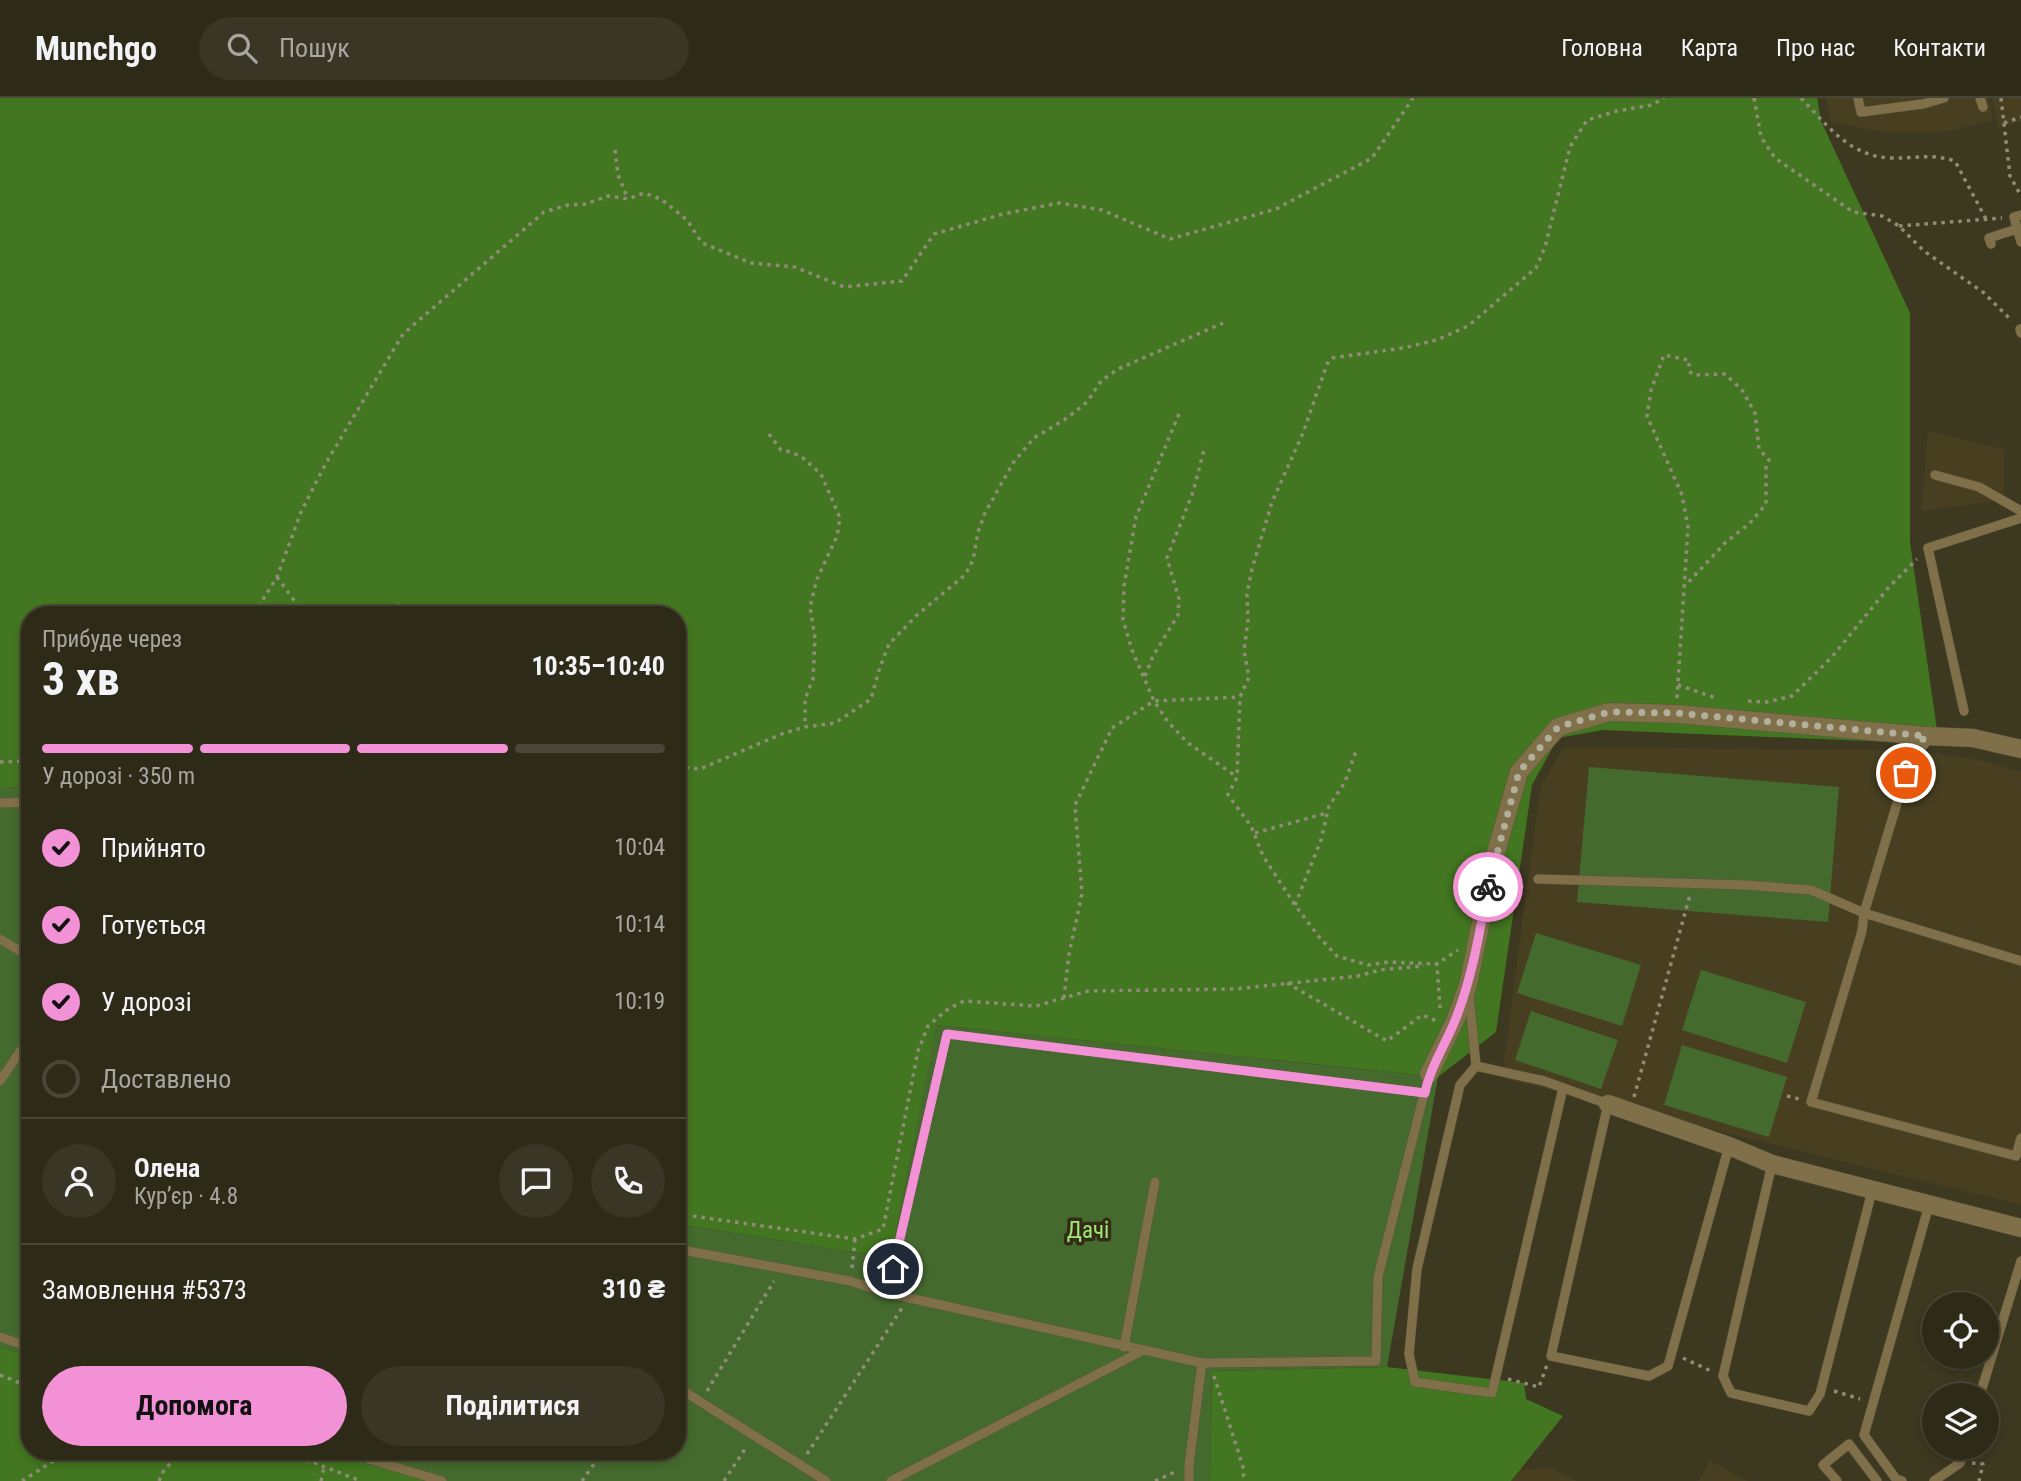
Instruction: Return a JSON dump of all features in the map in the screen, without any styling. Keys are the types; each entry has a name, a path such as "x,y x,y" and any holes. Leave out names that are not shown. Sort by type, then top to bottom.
{"street":[{"path":"1429,1074 1455,1021 1468,985 1494,859 1519,772 1558,727 1609,712 1677,714 1973,738 2021,749"},
{"path":"1913,750 1926,736"},
{"path":"1608,1104 1729,1146 1772,1164 2021,1228"}],"lane":[{"path":"1858,98 1861,112 1944,98"},
{"path":"2017,216 2021,242"},
{"path":"1991,244 1989,238 2017,229"},
{"path":"1935,475 1979,487 2021,511"},
{"path":"1965,711 1928,548 2021,518"},
{"path":"1913,750 1811,1102 2016,1156 2021,1138"},
{"path":"0,803 21,802"},
{"path":"1538,879 1694,883 1811,890 1864,913 2021,961"},
{"path":"0,939 21,952"},
{"path":"1468,985 1476,1066 1460,1085 1417,1269 1409,1354 1415,1382 1492,1393 1563,1088"},
{"path":"887,1293 947,1034 1425,1093"},
{"path":"0,1081 21,1050"},
{"path":"1476,1066 1544,1081 1608,1104 1551,1356 1649,1376 1668,1366 1729,1146"},
{"path":"686,1251 850,1281 887,1293 1202,1363 1376,1361 1378,1277 1429,1074"},
{"path":"1772,1164 1723,1376 1731,1393 1809,1411 1822,1388 1872,1191"},
{"path":"1125,1347 1155,1182"},
{"path":"1902,1481 1896,1479 1864,1435 1929,1205"},
{"path":"1984,1383 2021,1261"},
{"path":"0,1337 21,1344"},
{"path":"891,1481 1142,1351"},
{"path":"1189,1481 1202,1363"},
{"path":"686,1393 826,1481"},
{"path":"1836,1481 1823,1465 1849,1444 1877,1481"},
{"path":"372,1460 442,1481"},
{"path":"1934,1481 1961,1460"}],"path":[{"path":"259,606 277,577 301,512 326,463 403,334 544,212 568,205 586,204 608,196 628,199 644,193 661,199 687,220 702,243 751,263 794,267 844,287 902,281 934,234 1003,214 1059,203 1102,210 1170,239 1276,209 1372,158 1413,98"},
{"path":"1437,964 1388,962 1368,965 1337,956 1295,905 1263,856 1243,812 1228,794 1237,777 1240,697 1249,677 1244,651 1248,620 1247,594 1258,546 1272,502 1303,433 1327,364 1332,358 1403,348 1437,340 1468,326 1536,268 1545,247 1570,147 1587,120 1652,105 1664,98"},
{"path":"1754,98 1760,137 1775,158 1853,212 1882,216 1899,226 1924,251 1983,293 2021,331"},
{"path":"1801,98 1849,147 1888,158 1937,155 1955,161 1986,219"},
{"path":"2001,98 2010,176 2021,196"},
{"path":"2004,123 2021,117"},
{"path":"615,150 618,175 628,199"},
{"path":"1899,226 2017,216"},
{"path":"686,768 700,769 785,733 835,723 871,699 890,644 917,615 965,575 973,560 985,513 1013,463 1034,438 1068,418 1087,402 1101,381 1118,369 1223,323"},
{"path":"1677,714 1678,685 1684,587 1688,527 1682,495 1647,416 1651,390 1664,355 1689,360 1689,371 1694,375 1725,374 1742,390 1755,413 1759,449 1769,460 1766,465 1766,505 1749,524 1726,542 1684,587"},
{"path":"1179,414 1136,517 1124,586 1123,620 1132,650 1154,701 1168,722 1188,743 1237,777"},
{"path":"769,435 781,450 803,458 821,474 840,518 837,536 817,579 810,607 815,652 813,679 805,699 805,727"},
{"path":"1145,676 1153,656 1178,615 1179,599 1167,558 1193,492 1205,446"},
{"path":"1742,701 1767,702 1792,696 1832,657 1889,587 1928,548"},
{"path":"277,577 297,606"},
{"path":"1678,685 1718,699"},
{"path":"1064,998 1069,954 1082,894 1074,805 1112,728 1154,701 1240,697"},
{"path":"1295,905 1321,840 1329,806 1345,782 1356,751"},
{"path":"0,762 21,761"},
{"path":"1254,833 1327,813"},
{"path":"1486,899 1538,879"},
{"path":"1634,1100 1637,1080 1694,883"},
{"path":"686,1215 855,1239 883,1229 918,1051 928,1026 948,1009 964,1001 1036,1006 1088,991 1235,989 1358,976 1380,970 1437,964 1478,938"},
{"path":"1286,982 1387,1041 1422,1015 1441,1022 1437,964"},
{"path":"850,1281 855,1239"},
{"path":"701,1402 781,1269"},
{"path":"800,1464 909,1298"},
{"path":"1671,1353 1723,1376"},
{"path":"1496,1376 1539,1387 1551,1356"},
{"path":"1202,1363 1212,1371 1228,1415 1244,1470 1243,1481"},
{"path":"0,1375 21,1383"},
{"path":"1822,1388 1874,1402"},
{"path":"724,1481 754,1436"},
{"path":"22,1481 55,1460"},
{"path":"159,1481 164,1470 174,1460"},
{"path":"302,1460 361,1481"},
{"path":"582,1481 597,1460"},
{"path":"1960,1463 1983,1464 1979,1481"},
{"path":"1155,1481 1189,1465"},
{"path":"321,1481 324,1467"}],"shaded area":[{"path":"1826,98 1988,98 1993,120 1942,133 1882,132 1831,122"},
{"path":"1992,98 2021,98 2021,121 1998,128"},
{"path":"1928,431 2004,449 2004,500 1921,511"},
{"path":"1564,747 1913,750 1980,760 2021,772 2021,1205 1502,1078 1540,788"},
{"path":"1710,1461 1748,1481 1698,1481"},
{"path":"1552,1468 1577,1481 1511,1481 1520,1469"}],"green space":[{"path":"0,98 1817,98 1821,121 1910,313 1910,542 1939,744 1603,730 1558,738 1532,785 1496,1032 1438,1077 936,1025 891,1258 686,1225 686,606 21,606 21,787 0,788"},
{"path":"1589,767 1839,787 1828,922 1577,902"},
{"path":"21,787 21,1353 0,1347 0,788"},
{"path":"1536,933 1641,965 1622,1026 1517,993"},
{"path":"1701,970 1806,1002 1787,1063 1682,1030"},
{"path":"1531,1011 1618,1040 1601,1089 1515,1060"},
{"name":"Дачі","path":"935,1025 1438,1077 1387,1367 1212,1371 1210,1481 433,1481 364,1460 686,1460 686,1225 891,1258"},
{"path":"1682,1045 1787,1077 1769,1137 1664,1105"},
{"path":"0,1347 21,1353 21,1460 364,1460 433,1481 0,1481"},
{"path":"1387,1367 1524,1383 1526,1399 1563,1416 1511,1481 1210,1481 1212,1371"}],"way so far":[{"path":"1488,887 1519,772 1558,727 1609,712 1676,713 1926,736 1913,750 1906,773"}],"route":[{"path":"893,1269 947,1034 1425,1093 1429,1074 1455,1021 1468,985 1488,887"}]}
